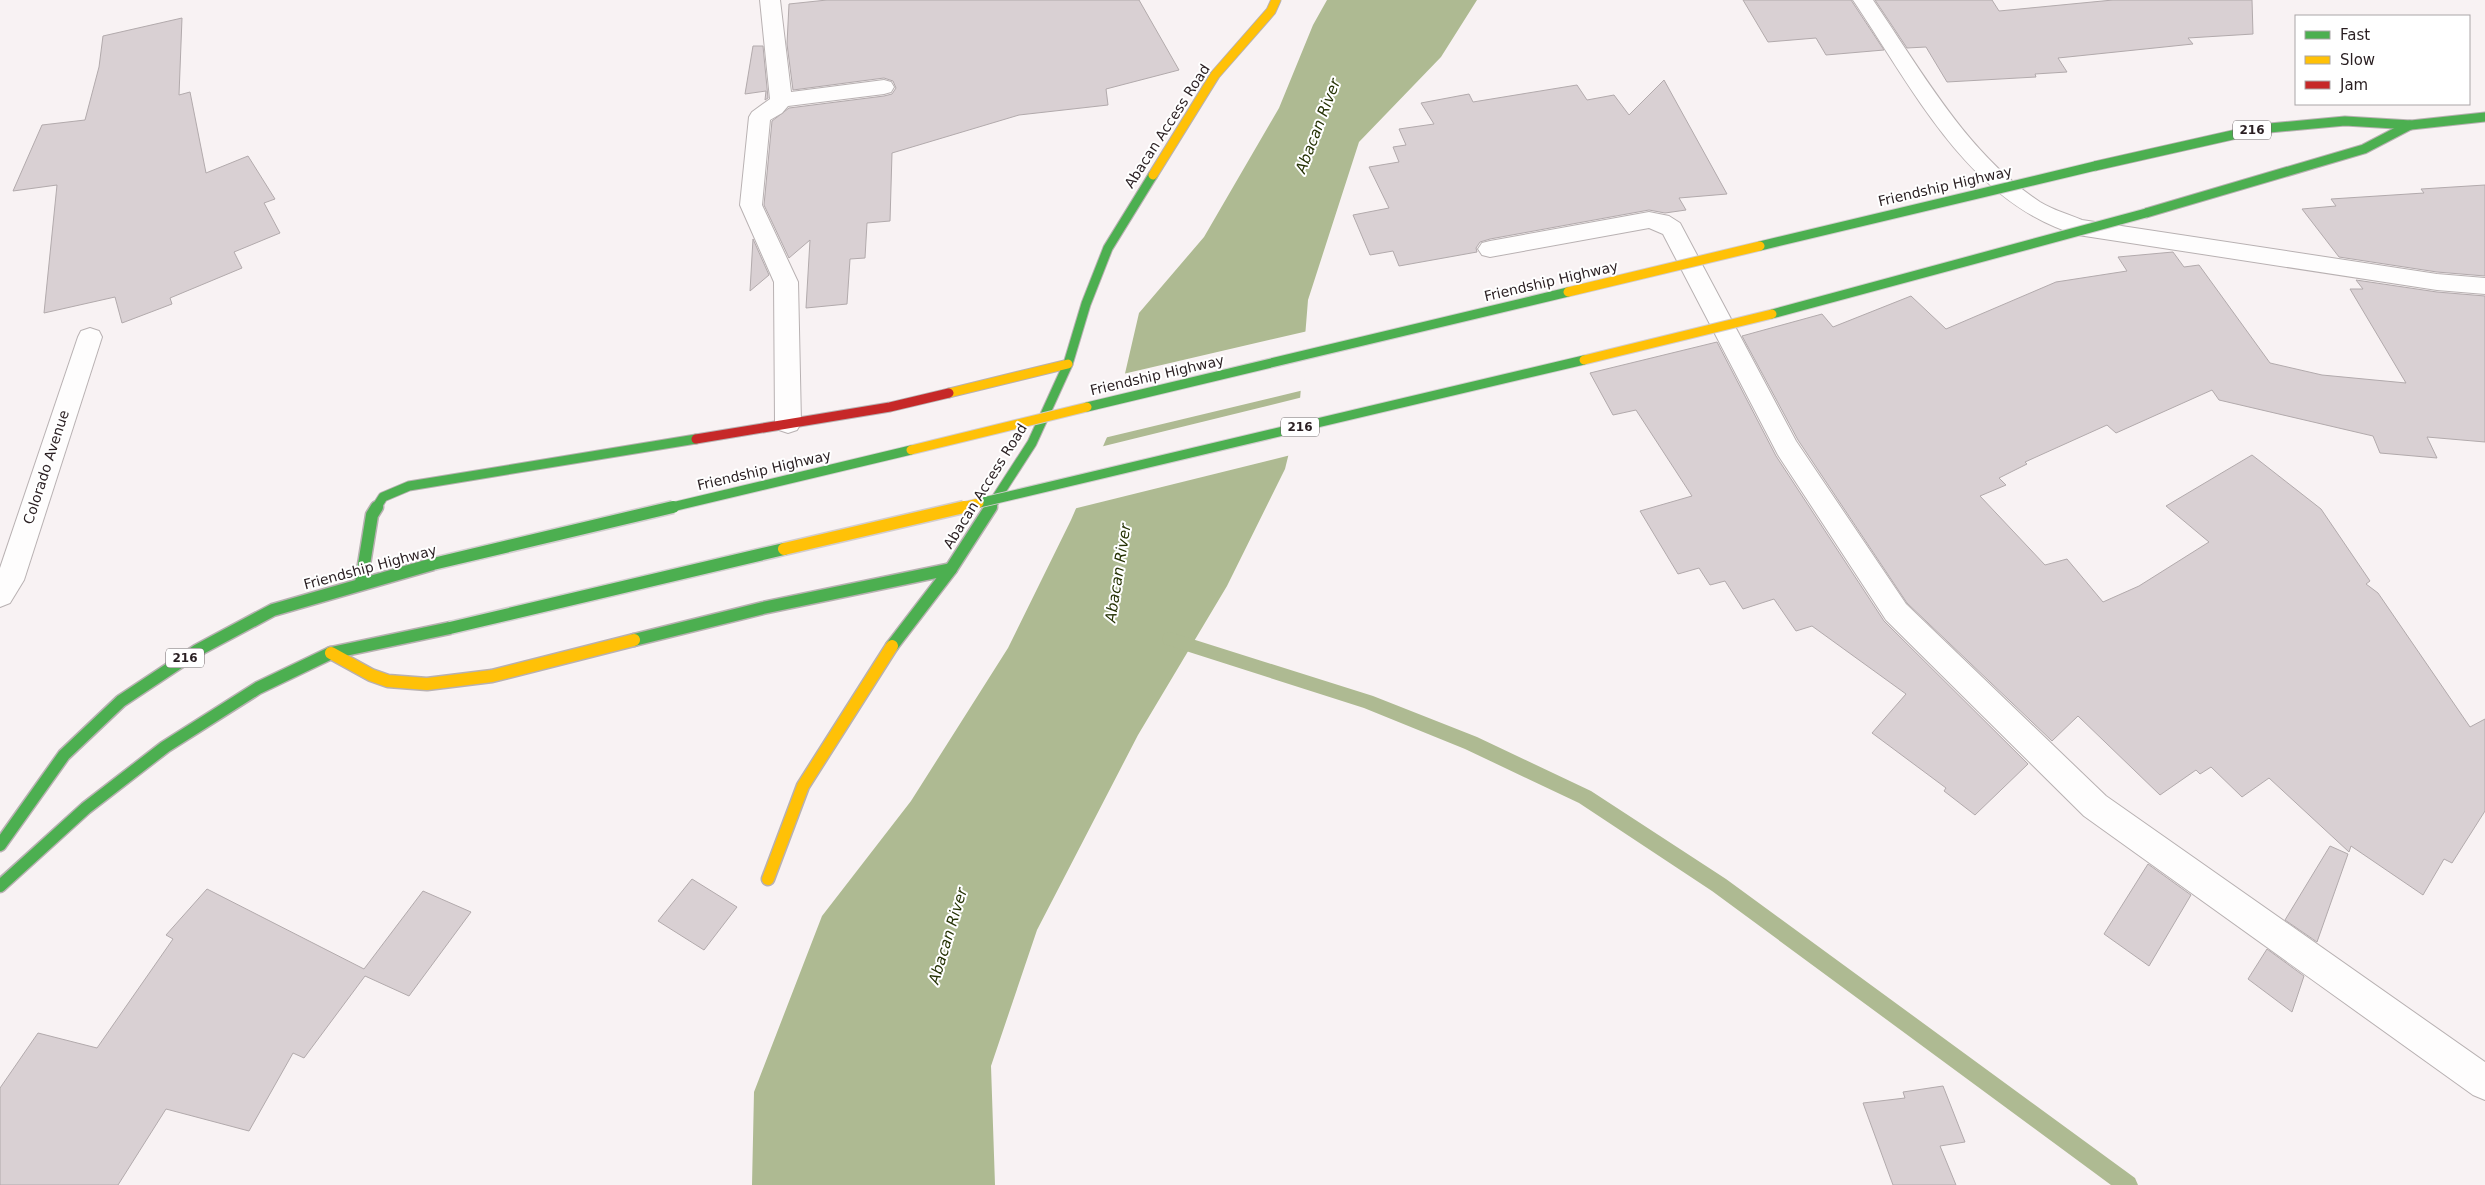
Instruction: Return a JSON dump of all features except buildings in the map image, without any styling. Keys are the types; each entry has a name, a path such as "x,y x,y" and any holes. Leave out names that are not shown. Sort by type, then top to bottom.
{"main road":[{"name":"Abacan Access Road","path":"768,878 803,786 890,648 951,569 1032,443 1068,364 1086,304 1108,248 1215,75 1271,11 1276,0"},
{"name":"Friendship Highway","path":"0,845 64,755 120,701 198,650 273,610 361,583 433,564 2095,166 2259,129 2345,122 2411,125 2485,116"},
{"name":"Friendship Highway","path":"0,886 86,808 165,747 258,688 331,653 450,628 1720,328 2146,213 2364,149 2411,125"},
{"path":"361,583 372,515 383,497 409,486 890,407 1068,364"},
{"path":"331,653 371,674 394,682 433,683 486,676 553,662 652,634 786,603 951,569"}],"street":[{"path":"770,0 781,100 775,108 760,118 751,205 786,282 788,423"},
{"path":"1863,0 1934,103 1978,161 2033,207 2078,227 2437,282 2485,286"},
{"path":"781,100 884,87"},
{"path":"1490,250 1649,220 1661,222 1672,229 1787,448 1896,612 2095,806 2456,1060 2485,1084"},
{"name":"Colorado Avenue","path":"0,595 10,580 38,490 90,337"}],"water":[{"name":"Abacan River","path":"1327,0 1477,0 1441,57 1359,142 1308,300 1299,412 1285,469 1227,586 1138,735 1037,930 991,1066 995,1185 752,1185 754,1092 822,916 911,801 1008,648 1071,520 1114,421 1139,313 1204,237 1279,108 1313,25"}],"pier":[{"path":"1308,331 1304,390 1104,438 1112,420 1123,374"},
{"path":"1303,397 1302,413 1291,455 1073,509 1100,447"}],"waterway":[{"path":"1170,639 1367,701 1471,743 1585,797 1719,885 2128,1185"}],"traffic: fast":[{"path":"2095,166 2259,129 2345,121 2411,125 2485,117"},
{"path":"2146,213 2364,149 2410,125"},
{"path":"1760,246 2095,166"},
{"path":"892,646 951,569 1032,443 1068,364 1086,304 1108,248 1153,175"},
{"path":"1772,314 2146,213"},
{"path":"1087,407 1568,292"},
{"path":"979,503 1584,360"},
{"path":"361,583 372,515 383,497 409,486 696,439"},
{"path":"433,564 911,450"},
{"path":"450,628 784,549"},
{"path":"0,845 64,755 121,701 198,650 273,610 433,564"},
{"path":"634,640 763,608 951,569"},
{"path":"0,886 86,808 165,747 258,688 331,653 450,628"}],"traffic: slow":[{"path":"1153,175 1215,75 1271,11 1276,0"},
{"path":"1568,292 1760,246"},
{"path":"1584,360 1772,314"},
{"path":"949,393 1068,364"},
{"path":"911,450 1087,407"},
{"path":"784,549 979,503"},
{"path":"331,653 371,675 388,681 427,684 492,676 634,640"},
{"path":"768,879 803,786 892,646"}],"traffic: jam":[{"path":"696,439 890,407 949,393"}]}
